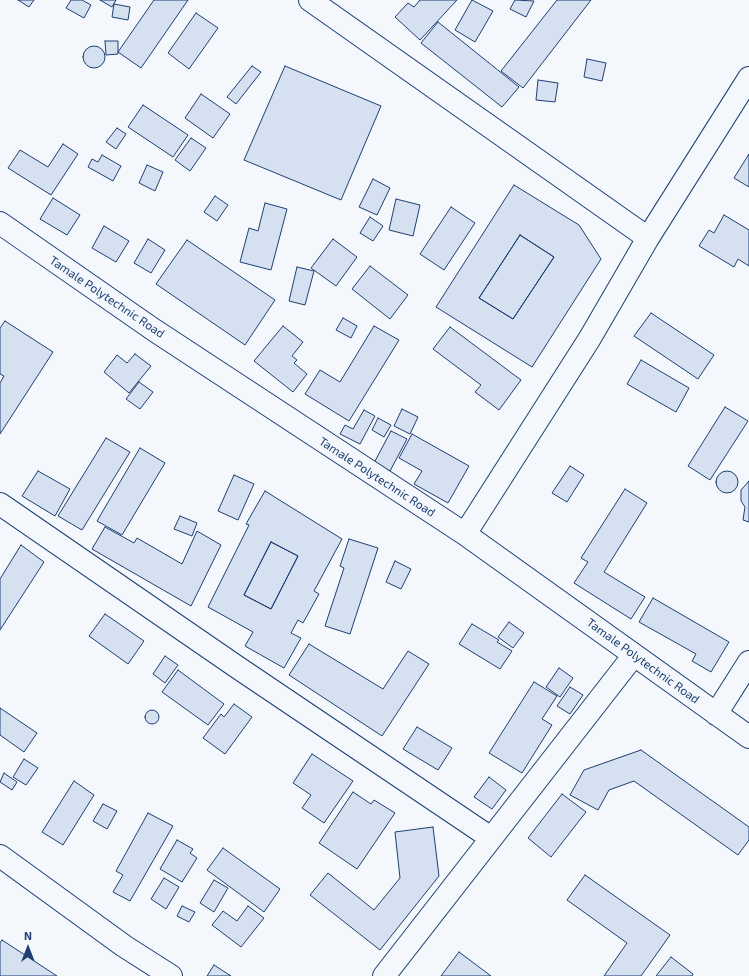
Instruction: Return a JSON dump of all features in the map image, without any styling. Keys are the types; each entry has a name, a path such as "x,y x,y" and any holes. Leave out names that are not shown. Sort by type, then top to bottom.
{"street":[{"path":"310,0 648,238"},
{"path":"465,534 590,338 648,238 749,78"},
{"name":"Tamale Polytechnic Road","path":"0,223 154,330 465,534 749,738"},
{"path":"0,504 237,667 491,838"},
{"path":"384,976 634,655"},
{"path":"716,714 749,662"},
{"path":"0,856 124,946 171,976"}],"building":[{"path":"18,0 34,0 29,7"},
{"path":"71,0 82,0 91,5 84,18 66,8"},
{"path":"100,0 116,0 112,7"},
{"path":"154,0 188,0 141,68 118,52"},
{"path":"420,0 457,0 420,40 395,17 408,3 414,7"},
{"path":"472,0 493,11 475,42 455,30"},
{"path":"515,0 534,1 526,17 510,9"},
{"path":"557,0 591,0 523,88 501,71"},
{"path":"114,4 130,7 128,20 112,17"},
{"path":"196,13 218,28 189,69 168,53"},
{"path":"438,22 519,87 502,107 421,43"},
{"path":"105,41 118,41 118,54 106,55"},
{"path":"94,46 102,49 105,57 102,65 94,68 86,65 83,57 86,49"},
{"path":"587,59 606,63 602,81 584,77"},
{"path":"252,66 261,72 236,104 227,97"},
{"path":"285,66 381,106 341,200 244,160"},
{"path":"538,80 558,83 555,102 536,100"},
{"path":"201,94 230,114 213,138 185,118"},
{"path":"143,105 188,135 173,157 128,127"},
{"path":"117,128 126,134 116,149 106,142"},
{"path":"191,138 206,148 190,171 175,160"},
{"path":"63,144 78,154 51,195 8,168 20,150 48,167"},
{"path":"749,154 749,187 734,178"},
{"path":"102,155 121,166 113,181 88,167 92,159 98,162"},
{"path":"147,165 163,172 155,191 139,183"},
{"path":"373,179 390,188 377,215 359,207"},
{"path":"514,185 579,225 601,259 532,367 436,307","holes":["520,235 554,257 513,319 479,298"]},
{"path":"215,196 228,205 217,221 204,212"},
{"path":"53,198 80,215 67,235 40,219"},
{"path":"396,199 420,205 413,236 389,230"},
{"path":"265,203 287,209 271,270 240,262 249,228 258,231"},
{"path":"451,207 475,223 444,270 420,254"},
{"path":"724,215 749,230 749,266 738,259 734,267 699,246 709,230 714,233"},
{"path":"370,217 383,226 373,241 360,233"},
{"path":"104,226 129,241 116,262 92,248"},
{"path":"520,235 554,257 513,319 479,298"},
{"path":"148,239 165,250 151,273 134,263"},
{"path":"333,239 357,257 336,286 311,268"},
{"path":"187,240 275,300 245,345 156,284"},
{"path":"370,266 408,295 390,319 352,289"},
{"path":"297,267 314,271 305,305 289,301"},
{"path":"651,313 714,355 698,379 634,336"},
{"path":"343,318 357,326 351,338 336,330"},
{"path":"5,321 53,352 0,434 0,383 4,376 0,374 0,328"},
{"path":"283,326 303,342 292,356 297,360 294,363 307,374 293,392 254,361"},
{"path":"374,326 399,340 349,421 305,394 320,370 340,382"},
{"path":"450,327 521,380 499,410 475,392 481,385 433,349"},
{"path":"135,354 151,366 129,393 104,372 117,355 127,363"},
{"path":"641,360 689,388 676,412 627,384"},
{"path":"139,382 153,392 140,409 126,399"},
{"path":"725,407 748,421 710,480 688,466"},
{"path":"402,409 418,417 410,434 394,426"},
{"path":"364,410 375,416 360,444 340,434 345,425 353,429"},
{"path":"378,418 391,425 384,437 372,430"},
{"path":"391,431 407,439 390,471 374,463"},
{"path":"412,434 469,466 448,503 414,484 422,471 399,458"},
{"path":"106,438 130,452 82,530 58,516"},
{"path":"140,448 165,463 122,535 97,521"},
{"path":"570,466 584,475 567,502 552,493"},
{"path":"38,471 70,489 55,516 22,496"},
{"path":"727,471 735,474 738,482 735,490 727,493 719,490 716,482 719,474"},
{"path":"234,475 254,484 238,520 218,511"},
{"path":"749,481 749,522 743,520 745,507 741,501 741,490"},
{"path":"625,489 647,503 604,572 645,597 631,619 574,583 588,562 581,558"},
{"path":"265,491 342,539 314,591 319,594 303,623 298,620 291,633 301,638 284,668 245,646 253,632 208,607 249,525 246,524","holes":["271,542 298,556 271,609 244,595"]},
{"path":"180,516 197,523 192,536 174,529"},
{"path":"105,527 134,543 137,538 182,564 197,531 221,545 191,606 92,549"},
{"path":"349,539 378,548 350,634 325,626 344,568 340,566"},
{"path":"271,542 298,556 271,609 244,595"},
{"path":"21,545 44,562 0,630 0,579"},
{"path":"395,561 411,569 401,589 386,582"},
{"path":"653,598 729,642 711,672 692,661 696,654 639,622"},
{"path":"105,614 144,641 128,664 89,636"},
{"path":"509,622 524,633 513,648 498,637"},
{"path":"472,624 499,640 497,642 512,651 500,669 459,644"},
{"path":"309,644 383,689 408,651 429,664 382,736 289,675"},
{"path":"165,656 178,665 165,683 153,674"},
{"path":"559,668 573,678 560,697 546,687"},
{"path":"178,670 224,704 208,725 162,692"},
{"path":"534,682 557,696 542,719 552,725 522,773 489,753"},
{"path":"570,687 583,695 570,714 557,706"},
{"path":"234,704 252,717 225,754 203,738 221,714 224,717"},
{"path":"0,708 37,733 24,752 0,735"},
{"path":"149,710 155,710 159,714 159,720 155,724 149,724 145,720 145,714"},
{"path":"417,727 452,748 438,770 403,749"},
{"path":"641,750 749,827 749,840 738,855 634,781 609,790 598,810 570,795 584,770"},
{"path":"312,754 353,781 324,823 302,808 311,795 293,783"},
{"path":"24,759 38,768 26,785 13,777"},
{"path":"4,773 17,782 12,790 0,782"},
{"path":"489,777 506,790 492,809 474,797"},
{"path":"74,781 94,795 63,845 42,832"},
{"path":"353,792 371,804 374,800 395,813 357,869 319,843"},
{"path":"562,794 586,812 551,857 528,838"},
{"path":"103,804 117,811 107,829 93,821"},
{"path":"148,813 173,826 130,901 113,892 123,875 116,871"},
{"path":"433,827 439,876 380,950 310,895 328,873 374,910 400,878 395,832"},
{"path":"177,840 193,849 190,853 197,858 182,882 160,869"},
{"path":"223,848 280,889 264,912 207,870"},
{"path":"585,875 670,935 641,976 604,976 627,943 567,900"},
{"path":"164,878 179,887 166,909 151,899"},
{"path":"214,880 228,888 214,912 200,903"},
{"path":"182,906 195,912 189,922 177,916"},
{"path":"248,906 264,918 241,947 212,925 223,911 237,921"},
{"path":"2,940 57,976 0,976 0,943"},
{"path":"459,952 491,976 441,976"},
{"path":"671,957 693,974 692,976 656,976"},
{"path":"214,965 231,976 207,976"}]}
